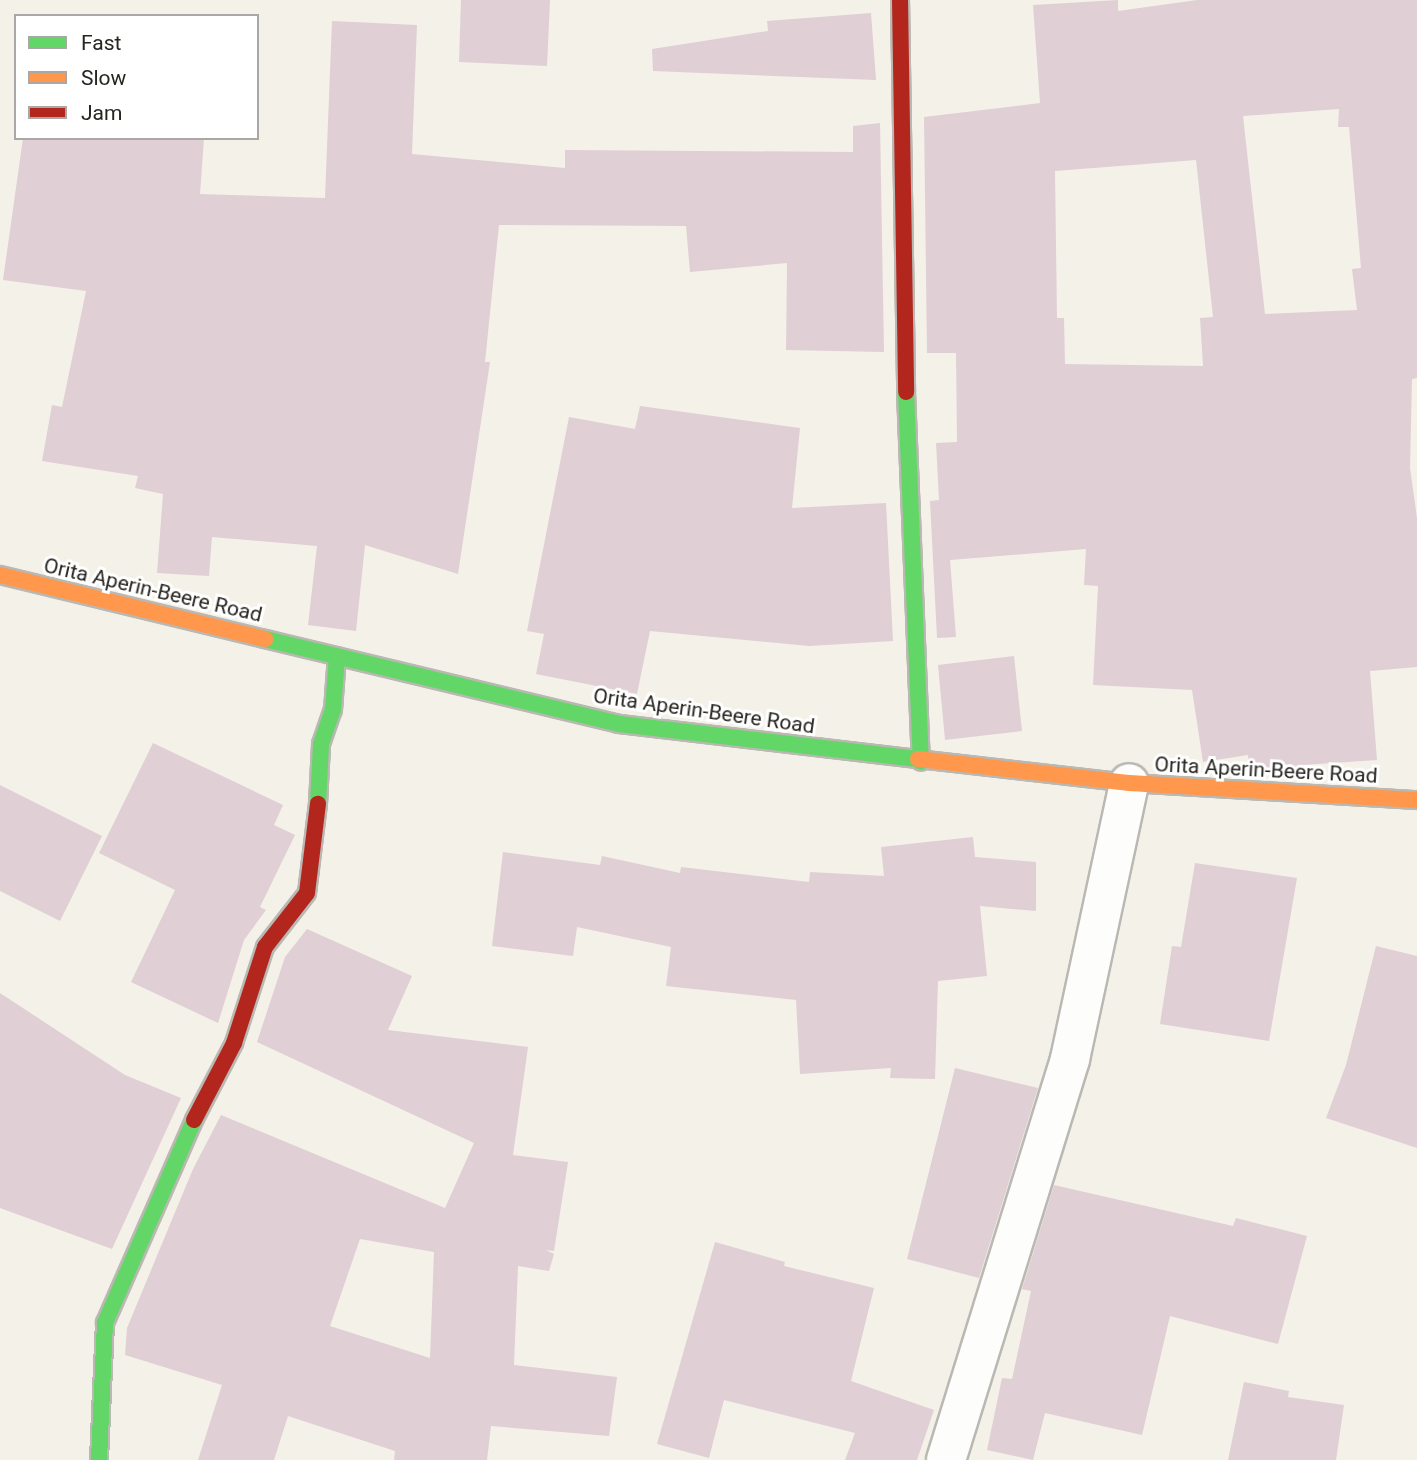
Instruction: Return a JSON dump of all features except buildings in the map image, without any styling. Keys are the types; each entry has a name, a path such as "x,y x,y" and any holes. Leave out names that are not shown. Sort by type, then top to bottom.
{"street":[{"path":"900,0 908,504 921,762"},
{"name":"Orita Aperin-Beere Road","path":"0,575 619,724 921,762 1129,783 1417,800"},
{"path":"99,1460 104,1323 173,1160 234,1043 265,947 307,892 317,835 321,744 333,710 337,656"},
{"path":"946,1460 1070,1059 1129,783"}],"traffic: fast":[{"path":"906,392 921,762"},
{"path":"265,639 619,724 918,759"},
{"path":"318,804 321,744 333,710 337,656"},
{"path":"99,1460 105,1323 194,1120"}],"traffic: slow":[{"path":"0,575 265,639"},
{"path":"918,759 1129,783 1417,800"}],"traffic: jam":[{"path":"900,0 906,392"},
{"path":"194,1120 234,1043 265,947 307,893 318,804"}]}
